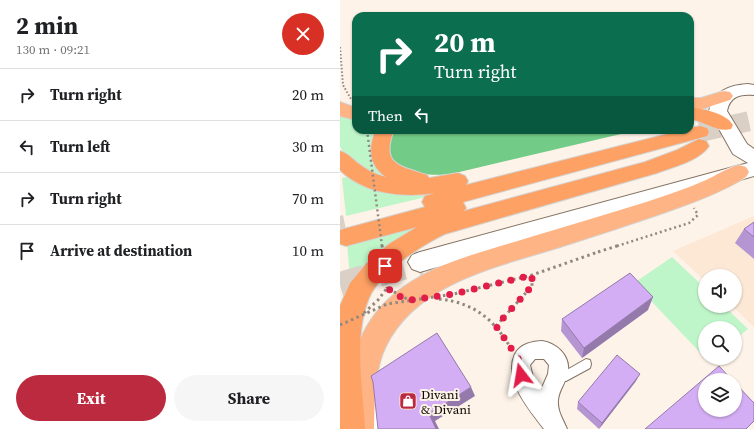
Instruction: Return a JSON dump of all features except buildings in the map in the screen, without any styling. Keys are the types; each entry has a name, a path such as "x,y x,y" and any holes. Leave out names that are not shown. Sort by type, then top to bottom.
{"highway":[{"path":"694,104 702,103 724,96"},
{"path":"694,114 706,116 724,125"},
{"path":"383,134 378,150 380,159 394,172 414,179 428,180 471,178"},
{"path":"340,158 351,169 365,177 388,186 402,188 436,187 615,143 699,139"},
{"path":"345,231 651,157 699,139"},
{"path":"350,429 347,337 352,311 360,291 375,270 398,250 421,235 439,227 650,168 684,155 699,139"},
{"path":"359,429 360,395 372,345 383,325 397,307 423,286 462,268 658,206 722,183 742,165"}],"main road":[{"path":"420,262 742,165 718,111 719,105 724,96 738,90 754,90"}],"street":[{"path":"544,350 555,357 560,370 548,398 548,411 554,426 524,382 521,375 521,363 526,355 532,351 544,350"}],"lane":[{"path":"558,376 569,375 586,364"},
{"path":"376,391 376,429"}],"path":[{"path":"340,47 343,85 350,108"},
{"path":"362,315 378,300 387,288 368,134"},
{"path":"387,288 411,302 454,294 532,275 689,223"},
{"path":"496,326 532,286 532,275"},
{"path":"340,324 387,304 434,299 453,301 482,315 496,326 521,363"}],"shaded area":[{"path":"754,216 754,327 739,313 742,313 742,269 698,269 698,274 673,251"}],"green space":[{"path":"340,114 352,117 352,134 382,134 387,177 382,180 347,157 340,147"},
{"path":"621,134 451,174 434,175 404,170 397,165 391,159 389,150 392,135"},
{"path":"347,177 367,187 377,190 408,195 430,196 346,216 342,178"},
{"path":"427,223 351,288 347,244"},
{"path":"672,257 698,281 698,313 731,313 740,321 698,321 698,351 634,283"},
{"path":"742,323 748,329 742,334"}],"tunnel":[{"path":"700,132 754,120"},
{"path":"340,226 345,225"},
{"path":"340,285 420,262"}],"place":[{"name":"Divani & Divani","path":"408,401"}],"route":[{"path":"385,266 387,288 401,297 411,300 454,294 532,275 532,286 496,326 521,363 521,375"}]}
